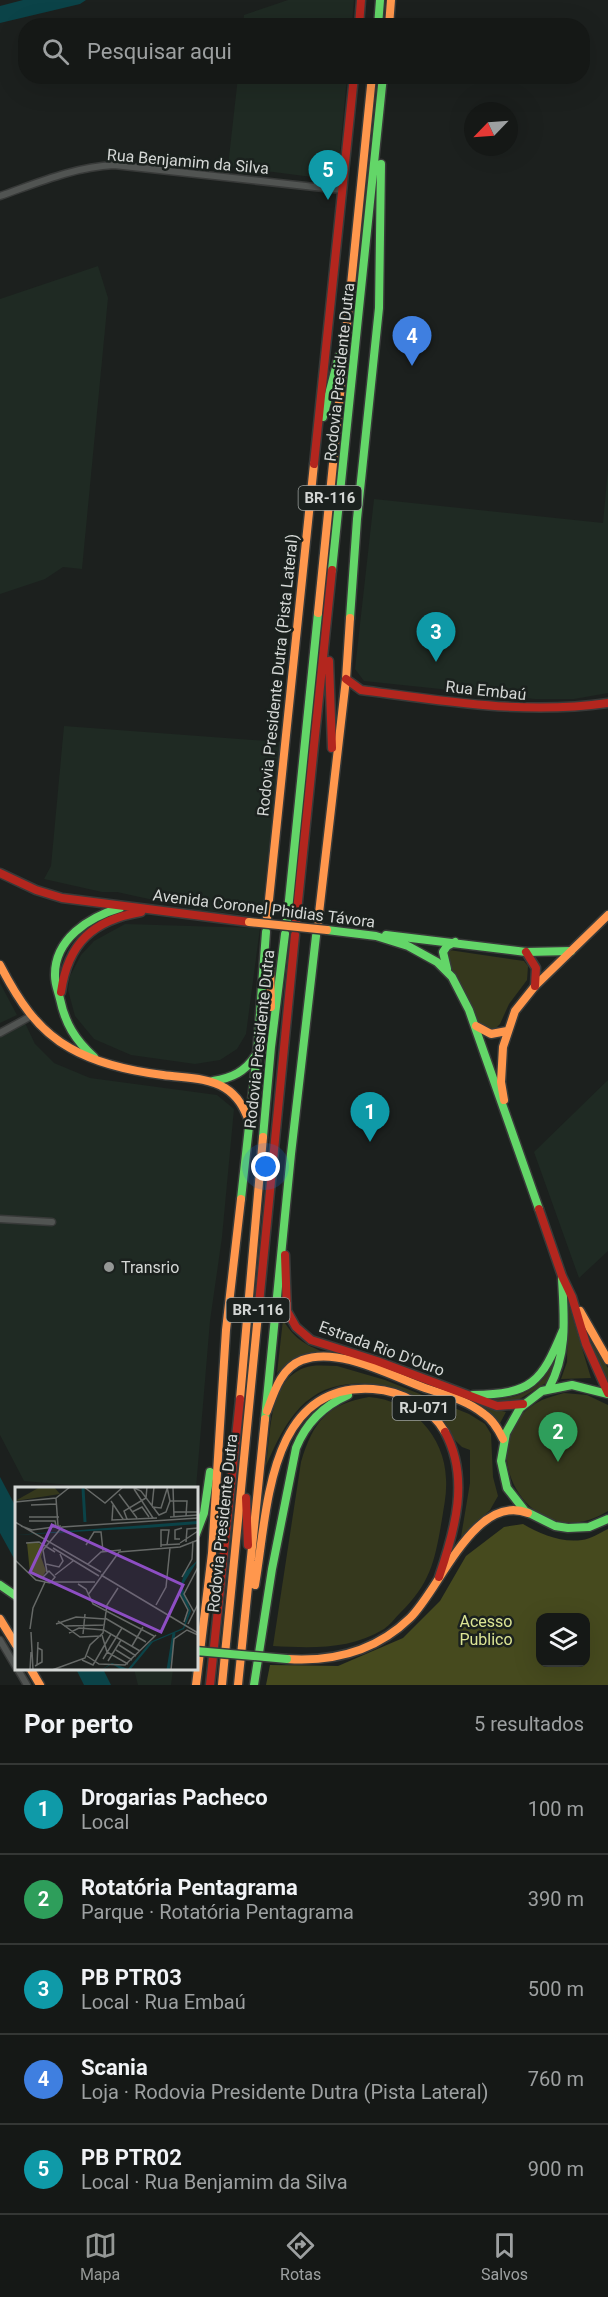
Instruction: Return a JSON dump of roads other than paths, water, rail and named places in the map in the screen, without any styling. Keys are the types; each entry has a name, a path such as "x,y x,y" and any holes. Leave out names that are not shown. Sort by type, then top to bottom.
{"main road":[{"path":"360,18 361,0"},
{"path":"379,18 380,0"},
{"path":"390,18 391,0"},
{"name":"Rodovia Presidente Dutra (Pista Lateral)","path":"268,919 313,454 353,84"},
{"name":"Rodovia Presidente Dutra","path":"371,84 292,921 328,627 383,84"},
{"name":"BR-116","path":"318,922 346,679 357,519 378,308 380,116"},
{"path":"313,454 347,324"},
{"path":"328,627 333,784"},
{"name":"Rua Embaú","path":"346,679 361,690 527,709 570,709 608,703"},
{"path":"342,705 352,694 361,690"},
{"name":"Avenida Coronel Phidias Távora","path":"0,873 36,890 62,898 249,922 374,934 416,950 438,963 449,973 463,995 562,1276 572,1297 586,1344 608,1394"},
{"path":"98,1062 73,1034 61,1007 56,971 60,953 68,939 79,927 99,915 131,907"},
{"path":"61,1007 61,989 65,969 70,954 80,939 107,920 127,914 156,911"},
{"path":"507,1118 501,1082 503,1047 515,1011 535,986 608,915"},
{"name":"BR-116","path":"198,1668 212,1553 226,1330 268,933 271,1047"},
{"name":"Rodovia Presidente Dutra","path":"210,1685 246,1345 271,1047 285,934"},
{"path":"374,934 526,952 571,951"},
{"name":"Rodovia Presidente Dutra","path":"222,1685 295,935"},
{"name":"BR-116","path":"238,1685 316,936"},
{"path":"449,973 442,954 446,945 455,942"},
{"path":"526,952 537,972 535,986"},
{"path":"0,965 31,1016 61,1043 98,1062 125,1070 209,1081 224,1087 236,1096 249,1121"},
{"path":"474,1023 482,1032 491,1035 507,1030"},
{"path":"209,1081 239,1074 248,1067 256,1054"},
{"name":"Estrada Rio D'Ouro","path":"284,1229 286,1304 291,1320 302,1334 321,1345 376,1361 497,1406 508,1407 523,1404"},
{"name":"Avenida Coronel Phidias Távora","path":"549,1388 560,1369 563,1353 562,1276"},
{"path":"572,1297 608,1360"},
{"path":"466,1395 508,1394 534,1383 551,1360 563,1330"},
{"path":"251,1557 246,1526 246,1491 255,1385 254,1348"},
{"name":"Estrada Rio D'Ouro","path":"266,1415 279,1380 287,1370 309,1358 331,1358 374,1369 473,1406 495,1425 503,1439"},
{"path":"606,1521 591,1527 565,1528 552,1526 528,1513 510,1492 504,1480 501,1459 503,1439 514,1414 535,1395 561,1385 579,1385 608,1394"},
{"path":"254,1685 271,1568 300,1440 309,1424 329,1405 368,1388"},
{"name":"RJ-071","path":"242,1637 275,1475 285,1440 299,1416 319,1400 340,1392 368,1388 397,1394 418,1403 436,1419 453,1450 459,1483 450,1540 439,1577"},
{"path":"198,1529 204,1513 213,1449 218,1434"},
{"name":"RJ-071","path":"198,1651 310,1660 354,1653 378,1642 410,1619 423,1604 439,1577 471,1534 490,1517 510,1509 528,1513"},
{"path":"0,1585 15,1595"},
{"path":"0,1619 15,1643"},
{"path":"31,1670 40,1685"},
{"name":"BR-116","path":"196,1685 198,1670"}],"street":[{"name":"Rua Benjamim da Silva","path":"0,196 70,172 94,166 114,165 342,190"},
{"path":"0,1033 31,1016"},
{"path":"0,1219 52,1222"},
{"path":"0,1640 15,1665"},
{"path":"18,1670 27,1685"}],"water":[{"path":"23,0 86,0 80,4 0,23 0,6"},
{"path":"0,1477 15,1505 15,1560 0,1533"},
{"path":"76,1670 104,1670 111,1685 84,1685"}],"place":[{"name":"PB PTR02","path":"328,200"},
{"name":"Scania","path":"412,366"},
{"name":"PB PTR03","path":"436,662"},
{"name":"Drogarias Pacheco","path":"370,1142"},
{"name":"Transrio","path":"109,1267"},
{"name":"Rotatória Pentagrama","path":"558,1462"}],"park label":[{"name":"Acesso Publico","path":"486,1630"}]}
